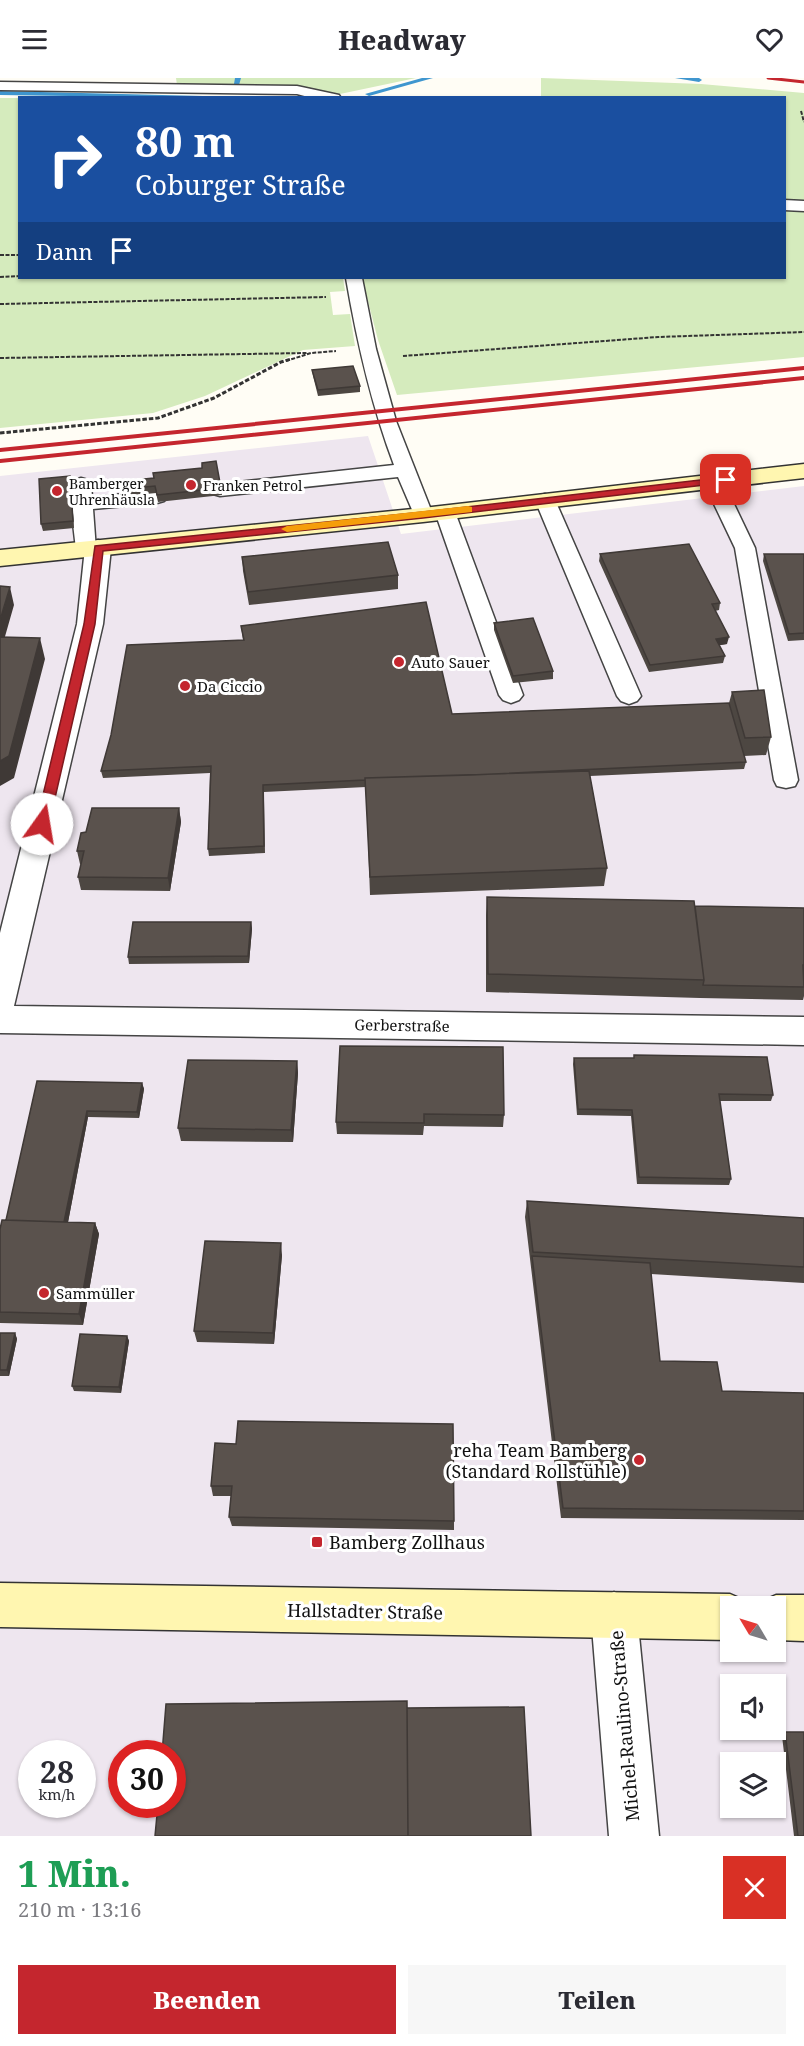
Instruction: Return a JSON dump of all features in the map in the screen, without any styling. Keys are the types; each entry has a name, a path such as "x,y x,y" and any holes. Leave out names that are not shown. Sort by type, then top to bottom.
{"street":[{"path":"0,558 434,513 804,471"},
{"path":"0,1001 90,624 92,549"},
{"name":"Gerberstraße","path":"0,1019 804,1031"},
{"name":"Hallstadter Straße","path":"0,1605 720,1617"},
{"name":"Michel-Raulino-Straße","path":"614,1615 633,1836"},
{"path":"786,1618 804,1618"}],"lane":[{"path":"0,86 288,90 322,96"},
{"path":"786,205 804,206"},
{"path":"354,279 368,354 387,421 406,470 434,513 511,695"},
{"path":"219,483 258,486 406,470"},
{"path":"713,481 745,548 786,780"},
{"path":"92,549 81,493 156,490"},
{"path":"544,500 629,696"}],"path":[{"path":"801,111 804,122"},
{"path":"0,255 18,255"},
{"path":"0,277 18,276"},
{"path":"0,304 357,296"},
{"path":"0,358 368,354 804,332"},
{"path":"0,433 158,418 214,398 281,362 311,353"}],"shaded area":[{"path":"368,436 401,534 804,486 804,1836 0,1836 0,476"}],"green space":[{"path":"176,78 416,78 340,94 303,87 177,85"},
{"path":"541,78 701,84 804,93 804,357 397,395 378,340 362,279 786,279 786,96 541,96"},
{"path":"0,98 18,98 18,279 343,279 345,291 330,292 333,315 350,314 355,346 303,350 205,396 153,413 0,428"}],"building":[{"path":"353,366 360,386 318,390 312,370"},
{"path":"216,461 221,488 157,495 155,486 125,489 124,481 154,478 153,473 202,468 202,463"},
{"path":"70,476 73,521 41,524 39,479"},
{"path":"388,542 398,575 248,592 242,557"},
{"path":"689,544 720,603 712,604 729,637 716,639 725,656 650,665 600,554"},
{"path":"764,554 804,554 804,633 789,634"},
{"path":"0,586 10,587 0,620"},
{"path":"426,602 452,714 729,703 746,762 365,778 365,780 263,785 264,846 208,849 211,766 101,771 111,735 127,645 244,640 241,626"},
{"path":"533,618 553,671 513,676 494,623"},
{"path":"0,637 40,638 9,756 0,761"},
{"path":"764,690 771,737 745,738 732,692"},
{"path":"589,771 607,868 370,877 365,778"},
{"path":"92,808 179,808 168,878 78,877 84,851 77,851 81,833 86,832"},
{"path":"487,897 694,901 704,980 488,974"},
{"path":"695,906 804,908 804,987 703,985"},
{"path":"133,922 251,922 248,956 128,957"},
{"path":"340,1046 503,1047 504,1115 424,1114 424,1123 336,1122"},
{"path":"634,1055 767,1057 773,1095 719,1094 731,1179 639,1177 632,1110 578,1109 574,1058 634,1058"},
{"path":"188,1060 297,1061 291,1130 178,1128"},
{"path":"37,1081 142,1083 137,1112 87,1111 64,1222 6,1220"},
{"path":"527,1201 804,1218 804,1267 533,1252"},
{"name":"Sammüller","path":"2,1220 95,1223 79,1314 0,1312 0,1229"},
{"path":"205,1241 281,1243 273,1333 194,1331"},
{"path":"532,1256 650,1263 660,1361 717,1362 722,1391 804,1393 804,1511 563,1508"},
{"path":"0,1333 15,1333 7,1370 0,1370"},
{"path":"80,1334 127,1336 119,1387 72,1386"},
{"path":"238,1421 453,1424 454,1521 229,1517 232,1486 211,1486 215,1443 236,1444"},
{"path":"407,1701 408,1836 155,1836 157,1818 186,1818 186,1740 163,1740 166,1704"},
{"path":"524,1707 531,1836 408,1836 407,1708"},
{"path":"786,1732 804,1732 804,1836 798,1836"}],"waterway":[{"path":"237,84 238,78"},
{"path":"369,94 430,78"},
{"path":"678,78 699,80"},
{"path":"0,93 122,96"}],"railway":[{"path":"768,78 804,82"},
{"path":"0,450 804,368"},
{"path":"0,461 804,378"}],"slow traffic":[{"path":"287,529 468,509"}],"place":[{"name":"Franken Petrol","path":"191,485"},
{"name":"Bamberger Uhrenhäusla","path":"57,491"},
{"name":"Auto Sauer","path":"399,662"},
{"name":"Da Ciccio","path":"185,686"},
{"name":"Sammüller","path":"44,1293"},
{"name":"reha Team Bamberg (Standard Rollstühle)","path":"639,1460"},
{"name":"Bamberg Zollhaus","path":"317,1542"}],"route":[{"path":"42,824 90,624 98,548 423,515 726,480"}]}
